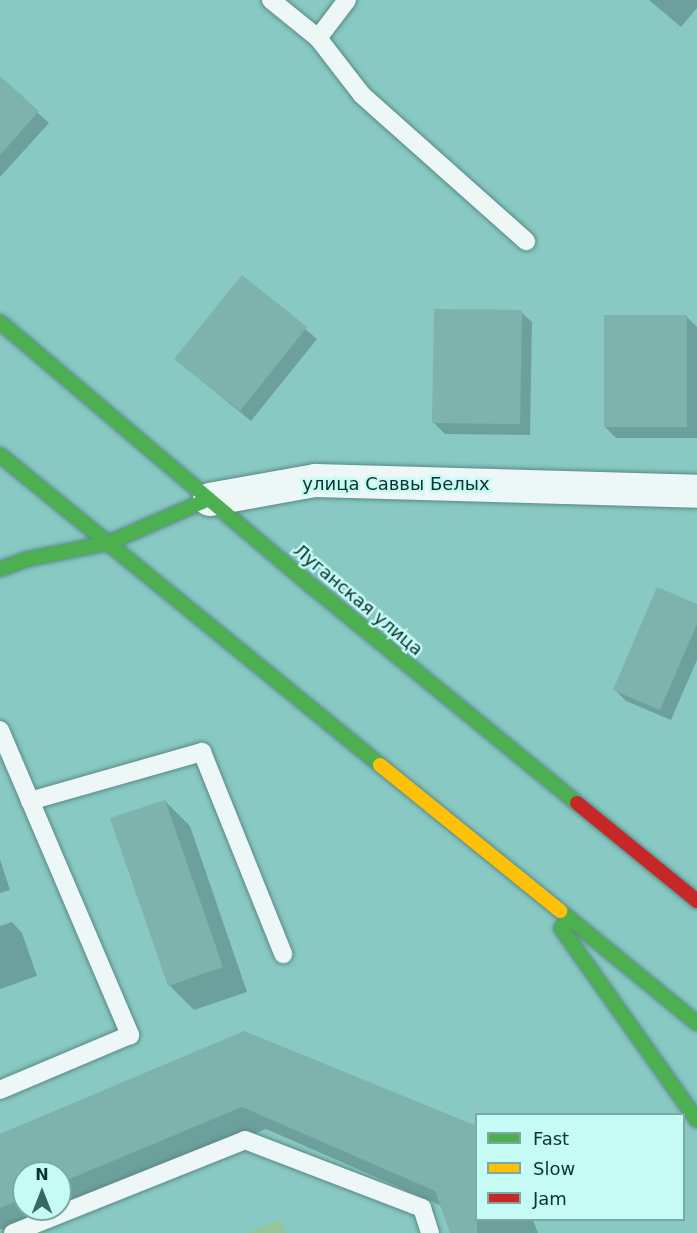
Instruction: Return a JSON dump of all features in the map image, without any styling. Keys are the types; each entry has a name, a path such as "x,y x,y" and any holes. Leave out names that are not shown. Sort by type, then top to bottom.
{"main road":[{"name":"Луганская улица","path":"0,322 209,499 697,901"},
{"path":"0,455 537,895 697,1023"},
{"name":"улица Саввы Белых","path":"0,569 28,559 108,543 209,499"},
{"path":"537,895 697,1120"}],"street":[{"name":"улица Саввы Белых","path":"209,499 315,480 697,491"}],"lane":[{"path":"271,0 318,38 362,95 526,241"},
{"path":"318,38 347,0"},
{"path":"0,730 130,1035 0,1090"},
{"path":"30,801 202,752 283,954"},
{"path":"13,1233 245,1140 422,1208 430,1233"}],"green space":[{"path":"281,1220 286,1233 246,1233"}],"building":[{"path":"0,76 39,111 0,155"},
{"path":"242,275 307,327 240,411 174,359"},
{"path":"434,309 522,310 520,424 432,423"},
{"path":"604,315 687,315 687,427 604,427"},
{"path":"657,587 697,604 697,624 660,710 613,690"},
{"path":"165,800 223,967 168,986 110,818"},
{"path":"244,1031 475,1125 477,1233 450,1233 435,1191 242,1107 72,1178 72,1161 12,1161 12,1203 0,1208 0,1134"}],"traffic: fast":[{"path":"0,322 313,587 577,803"},
{"path":"0,455 380,765"},
{"path":"0,569 28,559 108,543 209,499"},
{"path":"560,911 697,1023"},
{"path":"561,928 697,1120"}],"traffic: slow":[{"path":"380,765 560,911"}],"traffic: jam":[{"path":"577,803 697,901"}]}
